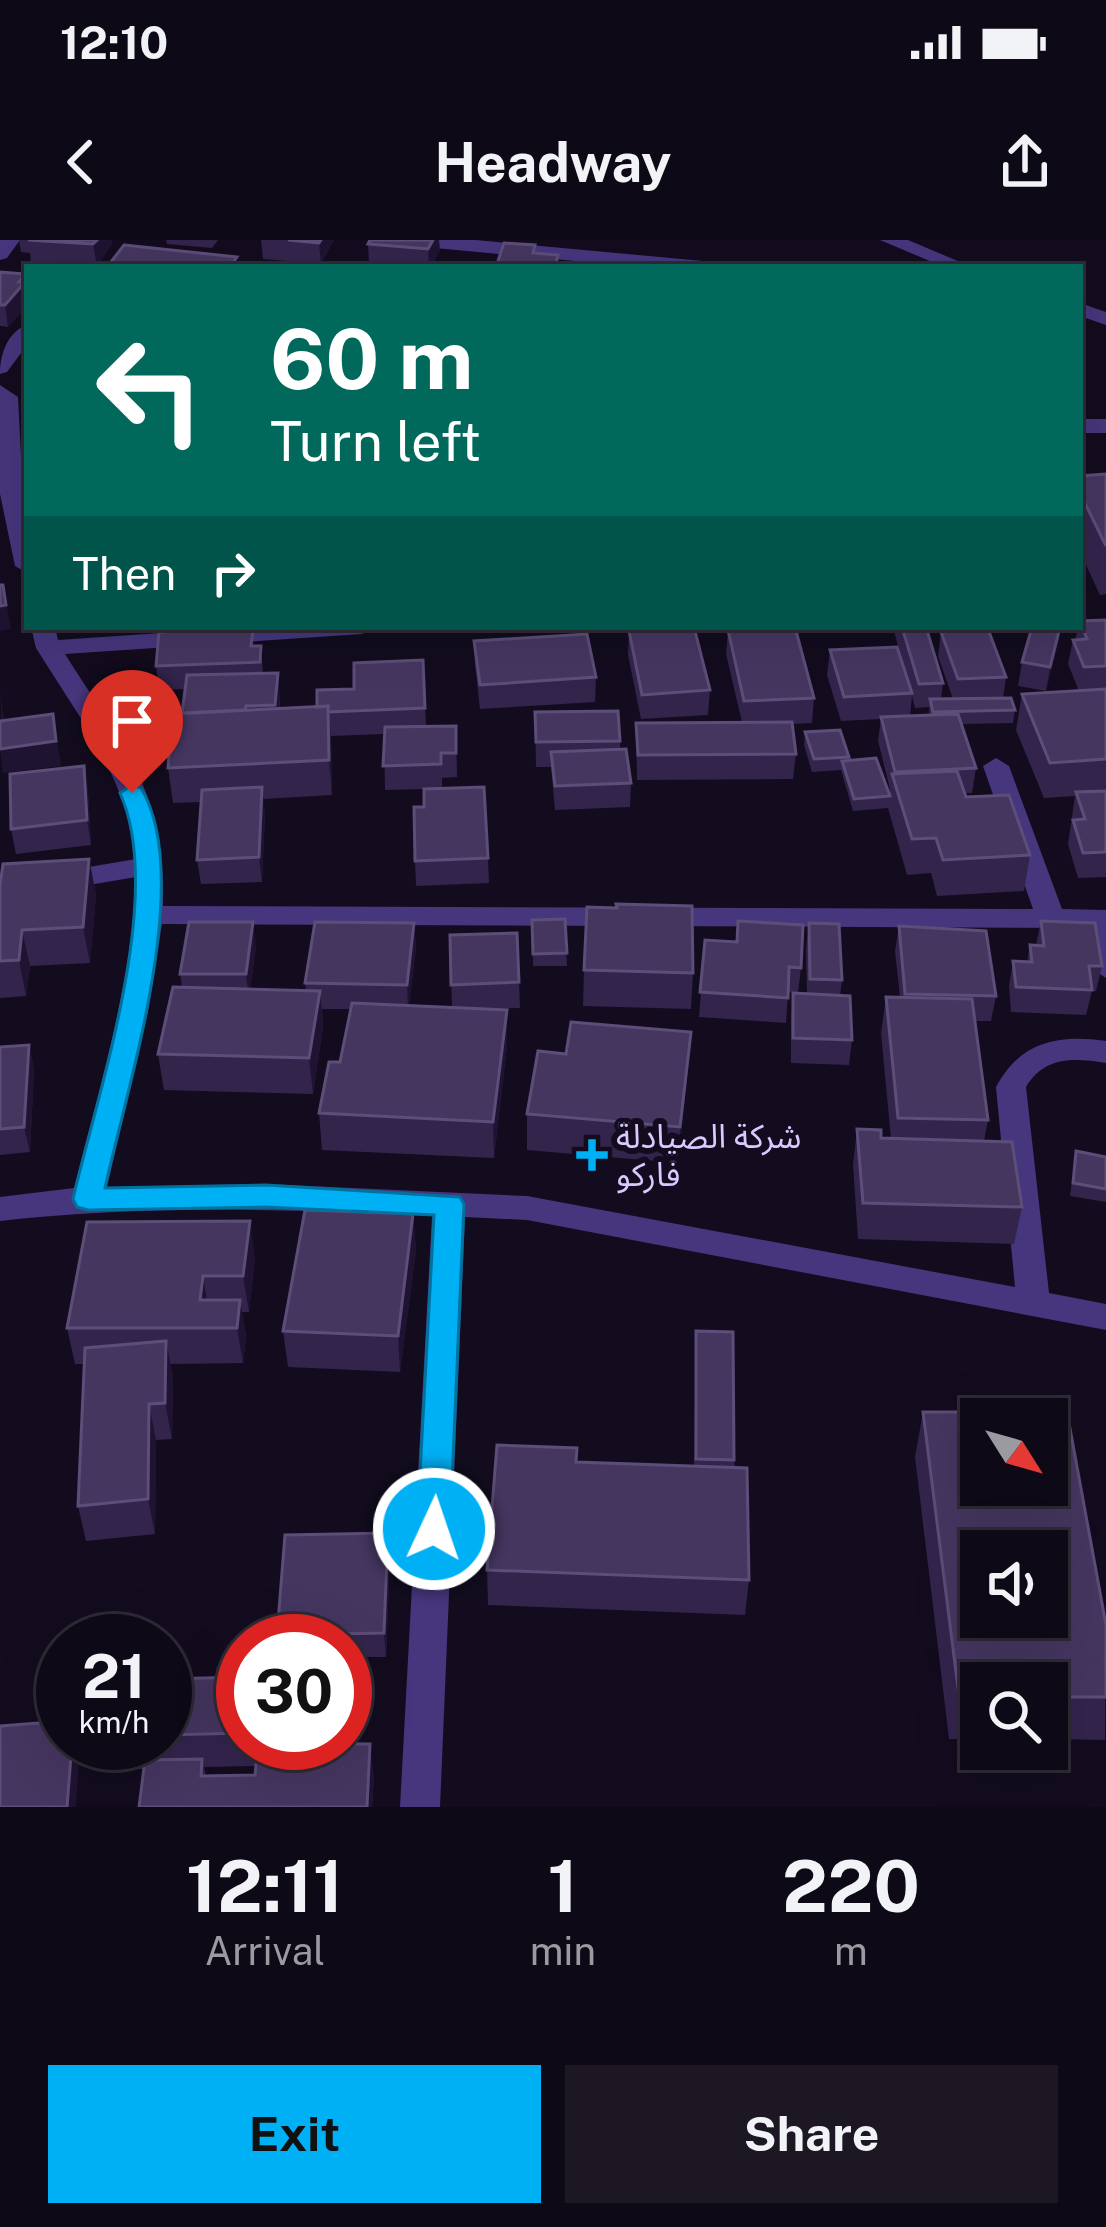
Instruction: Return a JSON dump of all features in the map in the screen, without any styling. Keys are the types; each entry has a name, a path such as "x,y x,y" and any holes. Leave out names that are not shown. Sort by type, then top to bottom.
{"street":[{"path":"0,254 10,240"},
{"path":"413,240 592,249 684,264"},
{"path":"890,240 954,264"},
{"path":"1084,298 1106,319"},
{"path":"0,368 24,335"},
{"path":"2,395 24,538"},
{"path":"88,1199 142,961 150,866 146,823 118,763 45,638 276,630"},
{"path":"996,766 1051,920"},
{"path":"0,891 150,866"},
{"path":"146,915 1099,919 1106,968"},
{"path":"1033,1302 1011,1088 1026,1061 1041,1053 1068,1048 1106,1052"},
{"path":"0,1209 88,1199 266,1196 549,1212 1106,1317"},
{"path":"420,1807 449,1204"}],"building":[{"path":"28,240 97,240 93,244"},
{"path":"370,240 433,240 428,249 368,244"},
{"path":"504,243 535,245 533,253 558,255 556,264 497,264"},
{"path":"124,245 237,257 232,264 109,264"},
{"path":"0,272 24,274 19,282 24,283 0,305"},
{"path":"1106,474 1106,546 1083,499 1083,476"},
{"path":"0,585 6,605 0,606"},
{"path":"1106,620 1106,666 1084,667 1073,640 1087,639 1083,621"},
{"path":"253,630 251,646 261,646 260,662 156,666 159,632"},
{"path":"695,630 710,690 642,695 629,631"},
{"path":"728,630 796,630 814,698 744,701"},
{"path":"903,630 927,630 943,683 919,684"},
{"path":"988,630 1006,677 958,679 941,632"},
{"path":"1031,630 1059,630 1050,667 1022,662"},
{"path":"587,634 596,677 480,685 474,641"},
{"path":"897,647 912,693 844,697 830,650"},
{"path":"423,660 425,708 328,712 328,706 317,707 317,690 354,689 354,663"},
{"path":"278,673 275,705 182,713 187,675"},
{"path":"1106,689 1106,759 1050,763 1022,694"},
{"path":"1011,698 1015,710 933,712 930,699"},
{"path":"328,706 329,760 168,768 172,714"},
{"path":"618,711 620,741 536,742 535,712"},
{"path":"53,714 56,741 0,749 0,721"},
{"path":"958,714 976,768 895,772 881,717"},
{"path":"792,722 796,754 638,755 636,723"},
{"path":"456,726 456,753 441,753 441,764 383,766 385,727"},
{"path":"840,730 849,757 814,759 805,732"},
{"path":"626,749 631,783 555,786 551,752"},
{"path":"876,758 890,796 854,799 842,761"},
{"path":"84,766 87,820 11,829 10,774"},
{"path":"957,771 966,797 1009,795 1030,855 943,860 936,838 912,839 892,774"},
{"path":"262,787 259,857 197,860 202,790"},
{"path":"484,787 488,858 415,861 414,807 424,807 424,789"},
{"path":"1106,791 1106,852 1083,853 1073,820 1085,819 1076,792"},
{"path":"89,859 83,927 22,930 19,960 0,961 3,864"},
{"path":"616,904 692,906 693,973 584,970 587,907 617,908"},
{"path":"565,919 567,953 533,954 532,920"},
{"path":"738,921 803,925 801,968 789,967 788,998 700,992 705,940 737,942"},
{"path":"1041,921 1095,923 1102,966 1089,966 1092,990 1016,987 1013,961 1032,962 1030,945 1044,946"},
{"path":"189,922 253,922 246,974 180,974"},
{"path":"315,922 414,923 407,985 305,983"},
{"path":"809,923 839,924 842,980 810,979"},
{"path":"899,926 986,931 996,996 905,994"},
{"path":"517,933 519,982 451,985 450,935"},
{"path":"173,987 320,991 309,1058 158,1054"},
{"path":"793,993 850,996 852,1040 793,1038"},
{"path":"886,997 972,999 988,1120 898,1118"},
{"path":"352,1003 507,1010 493,1122 319,1113 329,1062 340,1062"},
{"path":"571,1022 691,1032 680,1127 527,1114 538,1051 566,1054"},
{"path":"29,1045 24,1127 0,1129 0,1047"},
{"path":"857,1129 881,1130 881,1138 1012,1142 1022,1207 863,1203"},
{"path":"1076,1151 1106,1157 1106,1189 1073,1183"},
{"path":"305,1210 413,1214 398,1336 283,1331"},
{"path":"250,1221 243,1276 203,1276 200,1300 240,1300 237,1328 67,1328 87,1222"},
{"path":"696,1331 733,1332 734,1460 696,1459"},
{"path":"166,1341 165,1403 149,1404 148,1499 78,1506 85,1348"},
{"path":"923,1412 960,1412 960,1506 1068,1506 1068,1417 1106,1625 1106,1697 1068,1697 1068,1662 960,1662 960,1696"},
{"path":"497,1445 577,1448 576,1462 747,1468 749,1580 487,1570"},
{"path":"388,1533 384,1633 372,1633 372,1614 279,1614 285,1535"},
{"path":"192,1678 216,1678 216,1734 192,1734"},
{"path":"36,1723 36,1770 70,1770 67,1807 0,1807 0,1726"},
{"path":"192,1759 202,1759 201,1776 255,1775 255,1770 369,1770 367,1807 139,1807 144,1770 192,1770"}],"place":[{"name":"شركة الصيادلة فاركو","path":"592,1155"}],"route":[{"path":"132,793 146,823 150,866 142,961 88,1199 266,1196 449,1204 434,1529"}]}
